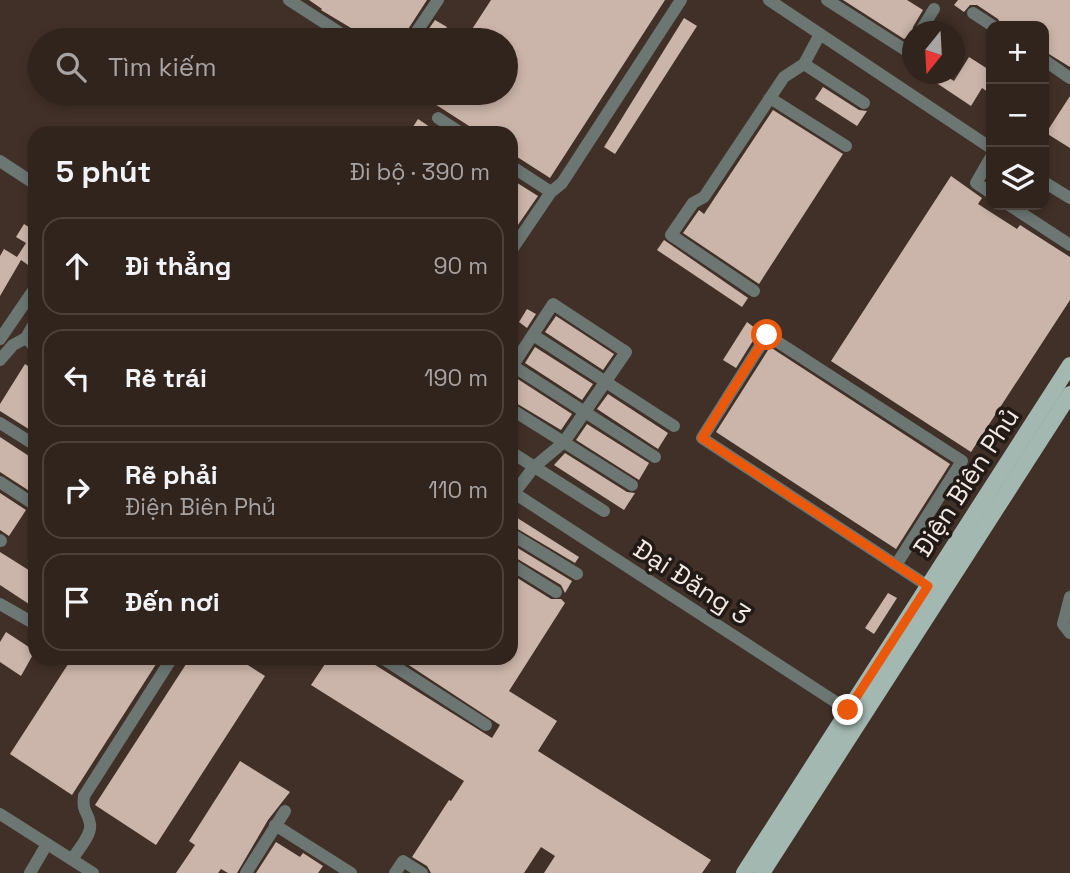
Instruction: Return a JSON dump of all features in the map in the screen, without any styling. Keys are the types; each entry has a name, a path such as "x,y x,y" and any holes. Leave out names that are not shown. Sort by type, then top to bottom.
{"main road":[{"name":"Điện Biên Phủ","path":"762,873 1067,388 1070,365"},
{"name":"Điện Biên Phủ","path":"744,873 928,586 1067,388"}],"street":[{"path":"289,0 332,28"},
{"path":"419,28 438,0"},
{"path":"518,241 551,192 562,183 681,0"},
{"path":"769,0 990,147"},
{"path":"827,0 902,48"},
{"path":"927,21 934,9"},
{"path":"973,13 986,21"},
{"path":"754,291 671,235 693,203 704,197 784,77 804,64 820,34"},
{"path":"1049,63 1070,78"},
{"path":"804,64 864,103"},
{"path":"770,98 846,146"},
{"path":"438,118 450,126"},
{"path":"0,161 28,179"},
{"path":"986,166 976,183 986,190"},
{"path":"518,171 551,192"},
{"path":"1049,185 1070,198"},
{"path":"1017,210 1070,245"},
{"path":"0,339 28,298"},
{"path":"518,358 553,304 626,352 564,442 534,467 518,486"},
{"path":"533,335 674,426"},
{"path":"897,565 962,461 767,335 702,438 928,586"},
{"path":"0,360 13,345 28,342"},
{"path":"518,371 655,457"},
{"path":"518,413 632,485"},
{"path":"0,423 28,441"},
{"path":"518,457 604,511"},
{"path":"0,482 28,499"},
{"name":"Đại Đăng 3","path":"518,495 848,710"},
{"path":"518,538 577,574"},
{"path":"518,568 556,592"},
{"path":"1070,597 1063,624 1070,633"},
{"path":"0,604 28,620"},
{"path":"72,859 89,833 90,824 82,808 84,796 168,665"},
{"path":"400,665 486,725"},
{"path":"246,873 285,811"},
{"path":"0,814 93,873"},
{"path":"275,825 351,873"},
{"path":"30,873 47,844"},
{"path":"395,873 403,861 422,873"}],"building":[{"path":"309,0 427,0 409,28 351,28"},
{"path":"491,0 665,0 550,178 518,157 518,126 469,126 436,105 518,105 518,28 473,28"},
{"path":"843,0 907,0 923,10 917,21 902,21 902,38"},
{"path":"958,0 1070,0 1070,67 1049,54 1049,21 999,21 977,5 970,5 964,12 954,5"},
{"path":"684,18 697,26 615,154 604,147"},
{"path":"435,20 447,27 446,28 429,28"},
{"path":"969,57 986,68 986,91 982,88 971,106 938,84 965,84 965,63"},
{"path":"823,87 859,110 867,111 857,126 815,99"},
{"path":"1070,96 1070,148 1049,135 1049,128"},
{"path":"773,110 843,154 759,284 683,233 699,210 704,214"},
{"path":"418,119 428,126 414,126"},
{"path":"951,176 982,198 978,204 986,210 1017,229 1020,225 1070,257 1070,300 971,452 831,361"},
{"path":"518,183 538,196 518,225"},
{"path":"24,224 28,227 28,265 21,260 0,296 0,256 4,249 17,257 26,243 16,237"},
{"path":"664,240 748,298 742,307 657,250"},
{"path":"527,309 536,314 527,328 519,322"},
{"path":"556,316 614,354 603,370 545,332"},
{"path":"747,322 759,331 736,368 723,360"},
{"path":"535,347 593,384 582,400 525,363"},
{"path":"770,347 950,464 896,549 716,432"},
{"path":"25,364 28,366 28,429 0,411 0,404"},
{"path":"518,379 572,414 561,430 518,404"},
{"path":"608,394 668,433 658,449 597,409"},
{"path":"587,424 649,463 639,480 576,440"},
{"path":"0,437 28,455 28,490 0,472"},
{"path":"565,453 627,492 635,493 624,510 554,465"},
{"path":"0,493 26,510 9,536 0,530"},
{"path":"518,518 579,557 575,563 518,529"},
{"path":"518,548 572,581 565,593 561,585 518,559"},
{"path":"0,552 28,570 28,603 0,585"},
{"path":"518,578 551,599 561,599 565,603 509,691 557,721 538,751 711,860 702,873 544,873 555,856 541,847 524,873 431,873 427,866 412,857 464,781 311,685 324,665 375,665 492,738 500,725 409,665 518,665"},
{"path":"888,593 897,598 874,634 865,628"},
{"path":"6,632 28,646 28,664 21,676 0,662 0,642"},
{"path":"67,665 156,665 72,795 10,754"},
{"path":"185,665 248,665 265,676 156,845 95,805"},
{"path":"240,761 290,792 268,820 237,873 228,873 221,869 218,873 176,873 195,845 189,841"},
{"path":"276,842 300,857 303,853 323,866 318,873 256,873"}],"route":[{"path":"767,335 702,438 928,586 848,710"}]}
